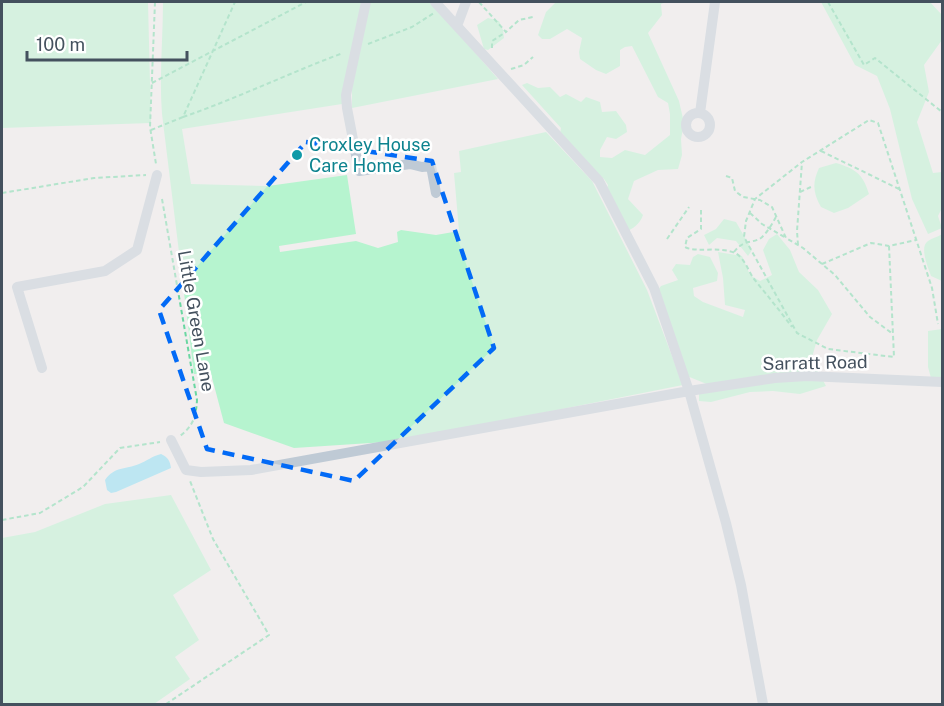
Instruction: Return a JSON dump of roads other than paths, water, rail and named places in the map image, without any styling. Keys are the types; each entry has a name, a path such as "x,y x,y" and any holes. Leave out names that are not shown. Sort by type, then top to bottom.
{"street":[{"path":"366,2 346,95 359,171 410,165 431,166 436,193"},
{"path":"457,26 465,2"},
{"path":"700,113 715,2"},
{"path":"438,5 599,181 654,288 689,391 741,585 763,705"},
{"path":"42,368 17,287 105,271 137,250 158,175"},
{"name":"Sarratt Road","path":"171,440 186,470 201,472 251,470 689,391 775,378 807,376 942,382"}],"water":[{"path":"161,454 168,460 171,468 116,492 111,493 107,490 105,480 113,472"}],"place":[{"name":"Croxley House Care Home","path":"297,155"}]}
